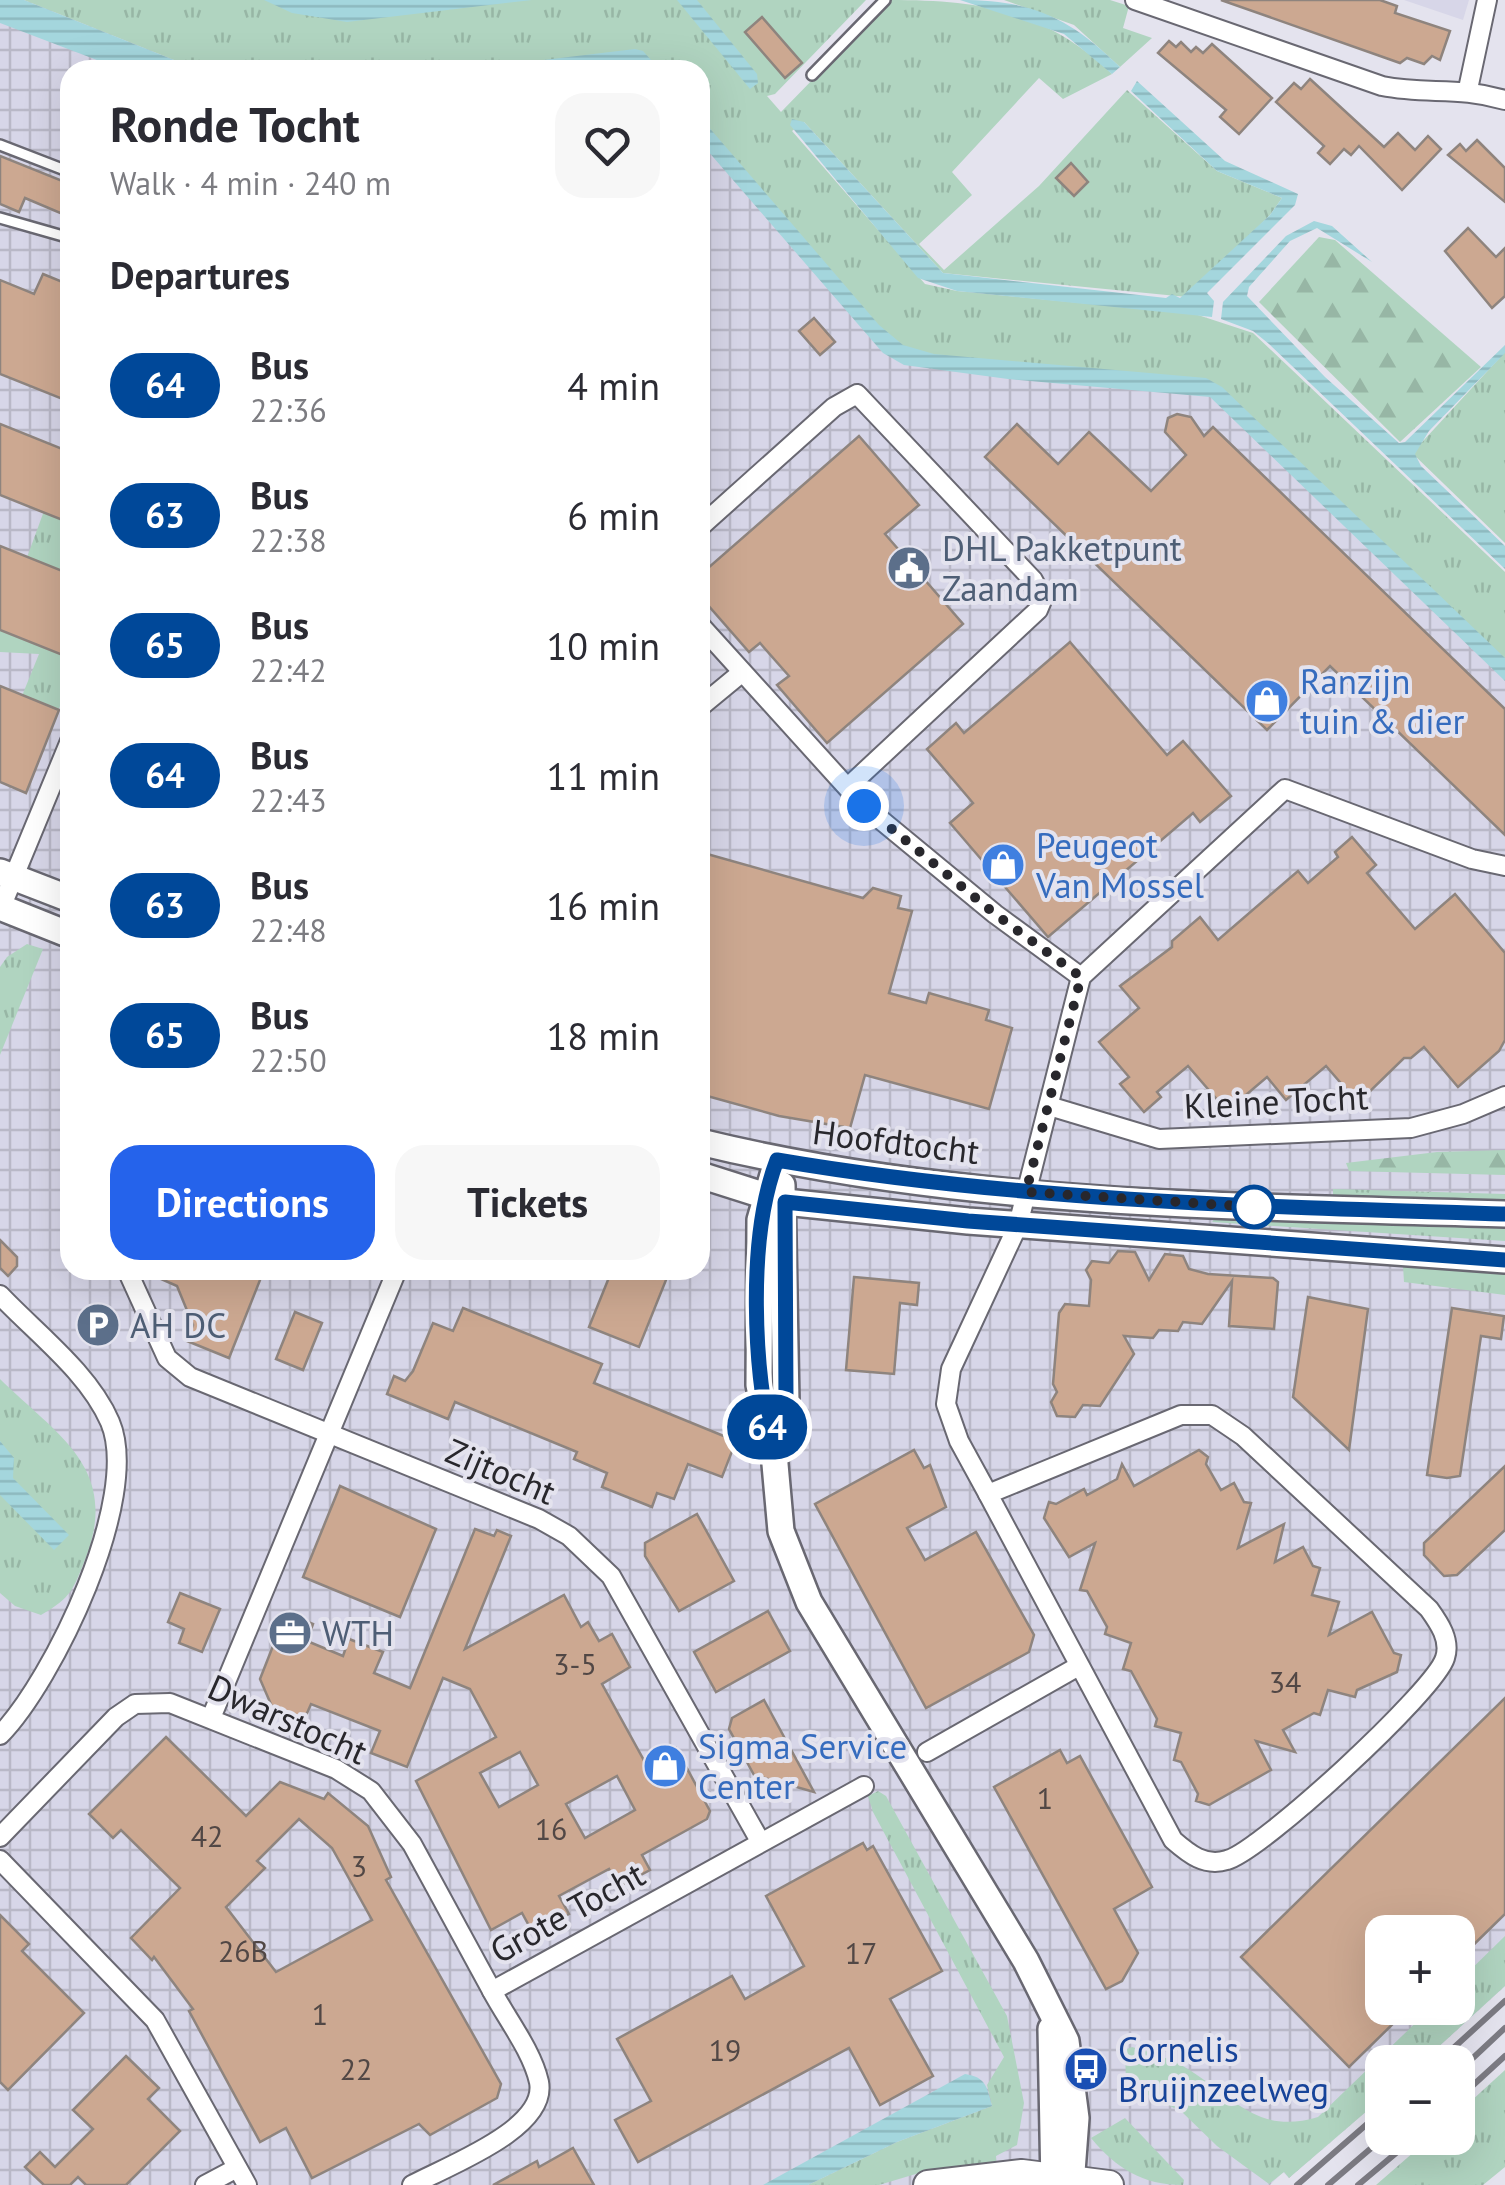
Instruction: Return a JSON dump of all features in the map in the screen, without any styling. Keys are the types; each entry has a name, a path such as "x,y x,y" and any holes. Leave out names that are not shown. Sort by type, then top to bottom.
{"main road":[{"path":"7,874 60,895"},
{"path":"0,908 60,930"},
{"name":"Hoofdtocht","path":"710,1144 861,1175 1026,1192 1211,1206 1505,1214"},
{"path":"777,1160 759,1385 774,1453 781,1531 809,1602 1026,1961 1066,2040 1074,2075 1063,2182"},
{"name":"Hoofdtocht","path":"710,1178 774,1199 1018,1224 1505,1260"},
{"path":"928,2185 971,2177 1109,2185"}],"street":[{"path":"1136,0 1178,7 1382,86 1408,91 1468,89 1505,100"},
{"path":"1468,89 1488,0"},
{"path":"710,518 834,406 857,394 1033,580 1043,598 1038,610 848,787"},
{"path":"710,637 848,787 995,914 1081,977"},
{"path":"710,699 740,674"},
{"path":"0,908 7,874 60,761"},
{"path":"988,1494 1181,1415 1212,1416 1243,1436 1429,1610 1442,1628 1446,1644 1445,1659 1430,1681 1315,1795 1254,1848 1224,1862 1196,1859 1173,1840 1077,1667 958,1440 946,1404 958,1348 1018,1224 1081,977 1285,789 1472,859 1505,866"},
{"name":"Kleine Tocht","path":"1049,1106 1159,1139 1411,1128 1464,1114 1505,1096"},
{"name":"Zijtocht","path":"132,1280 167,1358 190,1377 539,1519 592,1554 611,1576 760,1841"},
{"path":"210,1718 325,1434 393,1280"},
{"path":"0,1295 98,1401 116,1447 107,1534 42,1685 0,1735"},
{"path":"927,1752 1077,1667"},
{"name":"Dwarstocht","path":"0,1837 116,1717 135,1704 170,1703 336,1768 371,1791 412,1844 492,1991"},
{"name":"Grote Tocht","path":"412,2185 520,2126 536,2110 540,2086 533,2066 492,1991 864,1786"},
{"path":"0,1860 156,2020 242,2177 205,2185"}],"lane":[{"path":"812,76 885,0"},
{"path":"0,144 60,168"},
{"path":"0,218 60,235"}],"shaded area":[{"path":"0,0 31,0 174,60 60,60 60,1280 710,1280 710,85 958,336 1213,386 1505,647 1505,1986 1475,2013 1475,1915 1365,1915 1365,2025 1462,2025 1441,2045 1365,2045 1365,2113 1289,2178 1283,2172 1270,2185 0,2185"},
{"path":"1404,0 1469,0 1463,20"}],"green space":[{"path":"24,0 866,0 775,94 767,96 781,112 890,0 982,7 1036,22 1087,52 1112,74 1063,99 1039,78 952,172 972,195 919,244 944,270 1039,186 1127,90 1217,171 1282,198 1270,215 1187,297 943,273 804,122 792,131 925,284 957,291 1195,314 1253,333 1505,572 1505,661 1217,391 898,355 710,144 710,60 174,60"},
{"path":"1004,0 1110,0 1129,6 1123,28 1152,38 1120,67 1074,25"},
{"path":"1319,237 1335,240 1481,367 1400,442 1259,302"},
{"path":"1505,352 1505,543 1412,453"},
{"path":"60,467 60,706 25,791 0,750 39,654 0,652 0,631"},
{"path":"27,944 43,949 0,1055 0,967 7,957"},
{"path":"1505,1150 1505,1175 1349,1171 1346,1163 1437,1152"},
{"path":"1333,1189 1505,1194 1505,1206 1386,1202 1333,1195"},
{"path":"1279,1214 1505,1224 1505,1241 1212,1222 1215,1218"},
{"path":"1403,1266 1505,1274 1505,1295 1404,1282"},
{"path":"0,1379 77,1456 89,1476 95,1500 94,1526 78,1577 70,1592 41,1615 15,1606 0,1593"},
{"path":"878,1791 886,1796 1007,2016 1024,2103 1017,2145 996,2156 997,2167 919,2173 879,2185 808,2185 897,2142 992,2106 987,2085 1004,2057 873,1812 868,1796"},
{"path":"1505,1936 1505,1986 1475,2013 1475,1965"},
{"path":"1413,2025 1462,2025 1441,2045 1393,2045"},
{"path":"1132,2047 1184,2067 1263,2118 1297,2121 1318,2117 1365,2072 1365,2113 1289,2178 1284,2172 1269,2184 1217,2146 1182,2112 1126,2084 1125,2050"},
{"path":"1505,2070 1505,2167 1483,2185 1376,2185 1410,2155 1475,2155 1475,2097"},
{"path":"1125,2118 1184,2180 1183,2185 1155,2182 1131,2173 1091,2138"}],"water":[{"path":"0,0 24,0 174,60 97,60 0,23"},
{"path":"264,0 532,0 347,22 292,13"},
{"path":"677,0 697,0 757,74 758,83 750,89"},
{"path":"960,0 1008,3 1048,15 1084,35 1120,67 1112,74 1064,34"},
{"path":"635,49 651,60 543,60"},
{"path":"1137,81 1225,161 1298,194 1295,205 1207,293 1214,301 1212,317 957,291 918,278 790,125 792,119 804,122 943,273 1166,298 1172,294 1180,298 1270,215 1282,198 1217,171 1131,91"},
{"path":"710,129 879,325 903,345 934,354 1206,378 1222,387 1505,658 1505,681 1210,397 1008,379 904,365 883,353 710,154"},
{"path":"1314,221 1332,226 1372,262 1317,228 1290,241 1249,287 1247,296 1325,377 1399,443 1405,442 1505,345 1505,353 1429,431 1415,454 1421,466 1505,546 1505,569 1269,344 1253,331 1221,319 1223,302 1286,236"},
{"path":"0,1441 14,1458 13,1478 69,1535 54,1550 0,1495"},
{"path":"965,2074 984,2084 992,2106 897,2142 808,2185 763,2185"}],"building":[{"path":"1221,0 1380,0 1397,6 1395,13 1450,31 1440,60 1432,56 1424,64 1407,58 1400,63"},
{"path":"762,17 802,63 785,78 745,32"},
{"path":"1169,41 1176,47 1181,42 1191,52 1196,47 1203,53 1212,44 1272,98 1239,134 1220,117 1226,110 1158,53"},
{"path":"1310,79 1384,147 1398,133 1415,150 1428,136 1441,149 1402,190 1359,146 1351,155 1344,149 1330,164 1318,153 1324,146 1276,102 1294,83 1301,89"},
{"path":"1477,140 1505,168 1505,202 1448,155 1460,144 1466,151"},
{"path":"0,156 60,180 60,213 25,198 19,212 0,204"},
{"path":"1071,163 1088,182 1074,196 1056,178"},
{"path":"1468,228 1496,257 1505,248 1505,296 1492,308 1445,251"},
{"path":"43,274 60,281 60,398 0,374 0,280 34,294"},
{"path":"814,318 835,342 820,355 799,331"},
{"path":"1177,414 1191,417 1204,436 1213,427 1505,709 1505,835 1330,666 1267,730 985,457 1017,424 1058,464 1089,432 1151,491 1186,455 1165,432 1168,418"},
{"path":"0,424 60,448 60,519 0,495"},
{"path":"859,436 919,505 885,534 963,624 827,743 777,685 789,676 760,643 749,652 710,607 710,566"},
{"path":"0,546 60,570 60,654 0,630"},
{"path":"1070,642 1167,755 1183,741 1231,796 1200,822 1193,813 1048,937 950,823 973,803 927,749 956,723 964,733"},
{"path":"0,686 59,710 26,793 0,782"},
{"path":"1352,837 1376,865 1367,873 1415,929 1455,894 1505,953 1505,1040 1499,1051 1458,1087 1424,1047 1411,1058 1404,1058 1358,1103 1326,1066 1286,1100 1267,1077 1227,1111 1188,1066 1157,1092 1161,1097 1144,1112 1120,1084 1129,1077 1099,1042 1139,1008 1120,986 1172,947 1172,941 1200,917 1218,940 1298,871 1308,883 1338,857 1335,852"},
{"path":"710,855 863,898 873,888 901,896 898,908 912,911 889,993 926,1003 929,993 989,1010 986,1020 1012,1028 989,1109 865,1075 850,1128 779,1116 710,1097"},
{"path":"0,1240 17,1257 17,1266 8,1276 0,1268"},
{"path":"1118,1251 1135,1252 1149,1280 1165,1254 1183,1256 1189,1269 1208,1274 1273,1278 1278,1282 1274,1329 1229,1326 1232,1281 1202,1324 1183,1322 1178,1331 1159,1330 1153,1338 1124,1336 1134,1354 1100,1406 1083,1405 1075,1417 1057,1416 1051,1402 1057,1392 1053,1384 1059,1313 1065,1304 1089,1306 1091,1280 1086,1270 1092,1261 1109,1263"},
{"path":"854,1277 919,1283 917,1305 900,1303 894,1374 846,1370"},
{"path":"164,1280 260,1280 229,1358 187,1341 193,1325 177,1286"},
{"path":"608,1280 666,1280 639,1347 589,1327"},
{"path":"1308,1297 1368,1309 1349,1450 1293,1397"},
{"path":"463,1308 602,1364 594,1383 736,1441 722,1477 688,1464 674,1499 657,1493 652,1507 602,1487 607,1473 574,1459 577,1452 455,1402 448,1419 387,1394 394,1376 405,1381 413,1371 433,1323 453,1331"},
{"path":"1452,1308 1504,1316 1501,1339 1481,1336 1460,1476 1447,1478 1427,1475"},
{"path":"295,1312 322,1323 303,1370 276,1359"},
{"path":"914,1450 924,1468 930,1465 946,1507 907,1528 925,1560 976,1532 1034,1635 1029,1652 926,1708 815,1504"},
{"path":"1199,1450 1208,1457 1206,1464 1221,1490 1234,1483 1244,1502 1251,1503 1238,1548 1284,1524 1275,1562 1303,1547 1313,1566 1320,1568 1312,1595 1339,1602 1329,1635 1372,1612 1394,1653 1401,1655 1397,1672 1357,1690 1355,1697 1328,1690 1320,1715 1314,1713 1283,1730 1295,1752 1256,1741 1271,1770 1209,1805 1196,1801 1198,1794 1181,1762 1174,1760 1181,1733 1155,1726 1157,1719 1131,1671 1123,1669 1131,1643 1105,1634 1107,1627 1087,1591 1080,1590 1095,1543 1069,1557 1044,1518 1049,1502 1056,1504 1084,1489 1087,1495 1117,1479 1122,1464 1134,1486"},
{"path":"1505,1466 1505,1530 1457,1575 1444,1576 1424,1555 1424,1543"},
{"path":"340,1486 436,1529 400,1617 303,1577"},
{"path":"697,1514 734,1581 679,1611 645,1556 645,1543"},
{"path":"475,1529 494,1536 497,1530 511,1536 465,1649 564,1595 581,1627 588,1622 599,1641 612,1634 630,1667 602,1684 646,1764 676,1748 710,1811 707,1819 642,1855 650,1870 618,1887 609,1869 559,1896 569,1914 533,1933 522,1913 491,1930 416,1781 496,1737 470,1689 443,1678 407,1767 371,1753 380,1731 311,1704 304,1720 273,1709 260,1679 286,1613 313,1624 307,1641 343,1656 349,1639 383,1652 374,1673 410,1688","holes":["520,1752 538,1785 499,1807 480,1773","617,1776 635,1810 585,1838 566,1804"]},
{"path":"180,1593 220,1609 202,1652 179,1643 184,1629 168,1622"},
{"path":"768,1611 790,1651 716,1692 694,1652"},
{"path":"1505,1698 1505,1914 1475,1943 1475,1915 1365,1915 1365,2025 1392,2025 1371,2045 1365,2045 1365,2051 1349,2067 1241,1957"},
{"path":"764,1700 814,1792 754,1775 729,1729 732,1718"},
{"path":"166,1737 246,1816 280,1782 324,1799 328,1793 368,1826 391,1877 386,1880 501,2084 497,2098 430,2135 419,2124 312,2178 286,2128 260,2142 189,2011 193,2009 154,1957 152,1960 131,1938 180,1888 121,1830 113,1838 89,1814","holes":["299,1819 332,1848 372,1920 276,1972 226,1907 265,1868 257,1861"]},
{"path":"1060,1750 1067,1763 1080,1756 1152,1887 1114,1909 1138,1953 1122,1981 1106,1989 994,1787"},
{"path":"863,1843 867,1850 873,1846 942,1971 890,1999 933,2076 880,2105 849,2048 638,2162 615,2120 651,2101 617,2039 732,1976 745,1999 804,1966 766,1896"},
{"path":"0,1915 29,1944 22,1951 84,2013 8,2090 0,2082"},
{"path":"126,2056 159,2088 148,2099 180,2131 126,2185 86,2185 78,2177 70,2185 44,2185 25,2167 40,2152 55,2167 93,2129 73,2110"},
{"path":"573,2148 594,2185 493,2185 537,2161 539,2167"}],"railway":[{"path":"1457,2045 1505,2001"},
{"path":"1475,2056 1505,2028"},
{"path":"1475,2083 1505,2056"},
{"path":"1297,2185 1365,2126"},
{"path":"1328,2185 1365,2153"},
{"path":"1358,2185 1394,2155"}],"bus line":[{"name":"64","path":"1505,1214 1211,1206 936,1183 777,1160 763,1197 760,1220 762,1409 774,1453 786,1402 785,1202 968,1221 1505,1260"}],"place":[{"name":"DHL Pakketpunt Zaandam","path":"909,568"},
{"name":"Ranzijn tuin & dier","path":"1267,701"},
{"name":"Peugeot Van Mossel","path":"1003,865"},
{"name":"AH DC","path":"98,1325"},
{"name":"WTH","path":"290,1633"},
{"name":"Sigma Service Center","path":"665,1766"},
{"name":"Cornelis Bruijnzeelweg","path":"1086,2069"}],"route":[{"path":"864,806 995,914 1081,977 1026,1192 1254,1207"}]}
